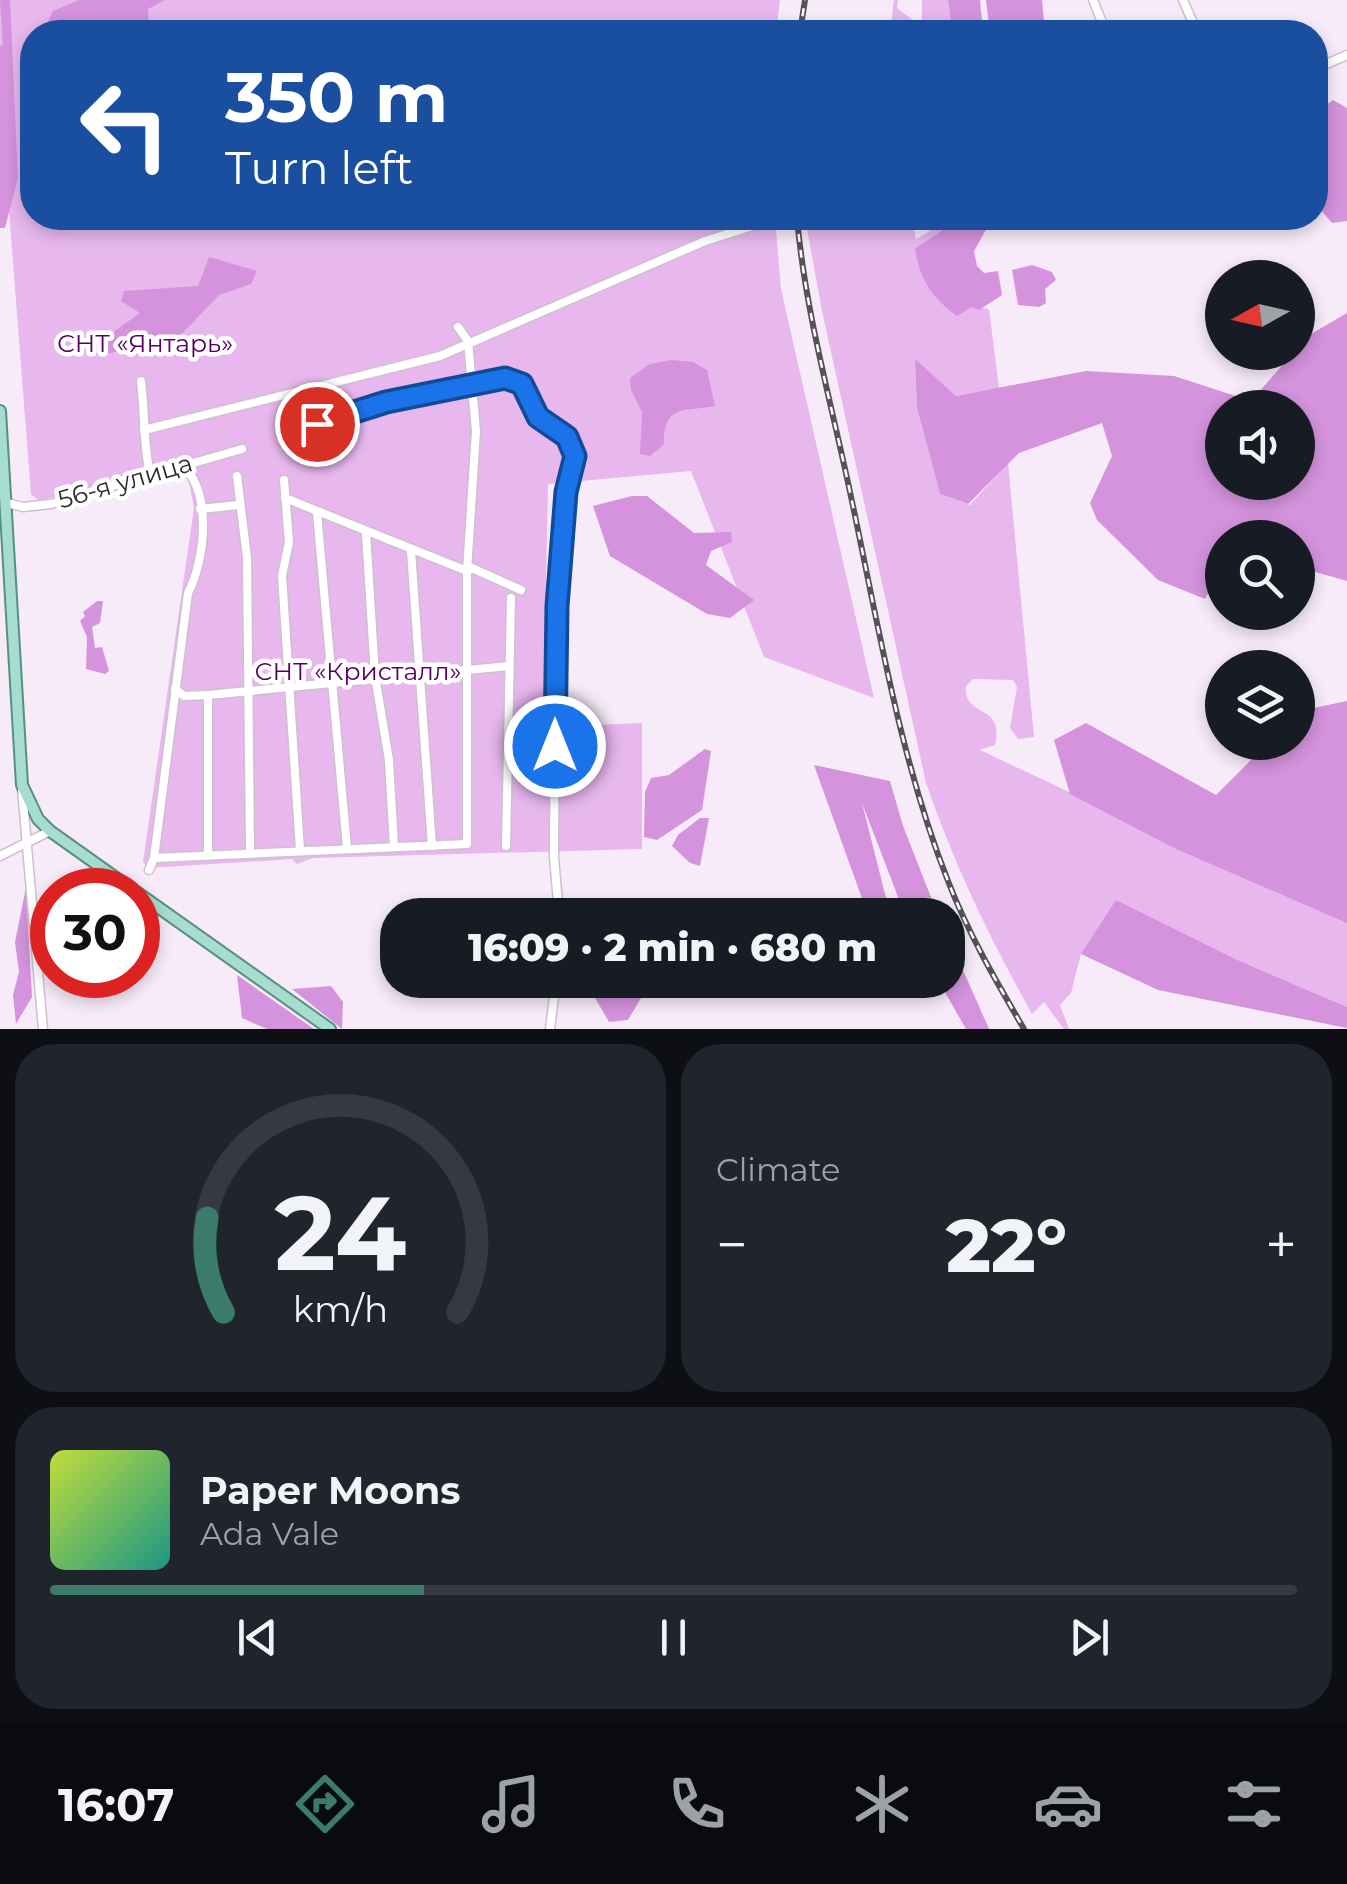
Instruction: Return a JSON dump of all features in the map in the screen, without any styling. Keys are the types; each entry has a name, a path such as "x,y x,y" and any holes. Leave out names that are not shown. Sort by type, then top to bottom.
{"main road":[{"path":"0,411 22,786 38,819 102,868"},
{"path":"160,910 330,1029"}],"street":[{"path":"144,430 440,356 705,241 740,230"},
{"path":"154,858 467,844 467,571 476,431 468,341 458,327"},
{"path":"292,434 386,402 496,378 522,384 538,417 567,437 575,456 566,492 556,641 554,857 558,898"},
{"path":"141,381 150,474"},
{"name":"56-я улица","path":"7,503 23,508 52,504 242,449"},
{"path":"149,868 154,858 188,593 200,569 204,548 200,509 190,474 182,465"},
{"path":"237,476 247,558 250,852"},
{"path":"284,480 288,542 282,576 300,850"},
{"path":"285,498 411,551 467,571 472,568 521,590"},
{"path":"200,509 239,505"},
{"path":"317,514 347,848"},
{"path":"366,533 394,846"},
{"path":"411,551 432,846"},
{"path":"506,846 511,598"},
{"path":"175,689 184,696 208,695 509,666"},
{"path":"208,695 208,854"},
{"path":"22,786 43,1029"},
{"path":"0,856 50,831"},
{"path":"550,1029 554,998"}],"green space":[{"name":"СНТ «Кристалл»","path":"0,0 780,0 778,20 20,20 20,230 776,230 781,289 874,698 764,657 691,471 548,484 543,727 642,723 642,849 313,858 297,864 292,859 148,868 143,862 194,508 188,476 190,461 39,501 31,494 0,94"},
{"path":"0,0 10,0 18,178 5,228 0,228"},
{"path":"79,0 165,0 148,9 149,20 49,20 53,11"},
{"path":"894,0 898,0 897,8 913,20 892,20"},
{"path":"922,0 948,0 950,20 922,20"},
{"path":"948,0 980,0 982,20 950,20"},
{"path":"986,0 1042,0 1044,20 988,20"},
{"path":"1333,100 1347,108 1347,221 1332,223 1328,218 1328,104"},
{"path":"807,230 914,230 916,239 931,230 942,230 916,247 972,307 989,309 999,388 956,396 915,360 917,408 940,494 970,505 1008,463 1034,737 1018,739 1010,728 1017,687 1013,680 973,679 966,686 967,696 989,716 997,731 995,745 980,750 1347,923 1347,1007 1233,958 1081,954 1071,993 1060,1005 1069,1029 1064,1029 1044,1002 1032,1014 974,901 926,783"},
{"path":"943,230 986,230 974,251 977,266 984,273 998,271 1002,295 979,310 972,307 957,316 928,287 915,248"},
{"name":"СНТ «Янтарь»","path":"209,257 257,271 251,284 219,295 176,340 100,355 85,352 140,313 121,301 124,291 198,286"},
{"path":"1032,265 1052,272 1056,280 1045,289 1046,303 1039,307 1018,305 1012,270"},
{"path":"1347,313 1347,581 1315,572 1315,520 1205,520 1205,599 1158,580 1097,520 1090,503 1112,456 1102,423 1019,453 968,504 940,494 917,408 915,359 956,396 1086,371 1174,376 1217,390 1205,390 1205,500 1315,500 1315,390 1261,390 1278,370 1315,370 1315,332"},
{"path":"671,360 693,362 707,370 715,406 678,412 668,422 664,444 650,456 640,454 642,412 631,390 630,378 650,364"},
{"path":"647,496 694,533 731,532 732,542 711,551 706,565 754,600 730,618 707,614 610,556 593,506"},
{"path":"103,601 100,623 92,627 95,648 102,647 109,671 105,674 86,669 87,637 80,621 85,616 83,612"},
{"path":"1347,701 1347,923 1174,848 1070,794 1054,740 1086,723 1216,795 1251,760 1315,760 1315,708"},
{"path":"705,749 711,751 702,810 657,840 644,837 645,792 651,778 669,775"},
{"path":"814,765 890,781 931,898 898,898 862,803 887,898 862,898"},
{"path":"700,818 709,818 700,866 690,863 672,846 678,835"},
{"path":"26,887 31,998 16,1024 13,995 19,972 15,942"},
{"path":"1116,900 1233,958 1347,1007 1347,1028 1158,990 1081,954"},
{"path":"237,975 314,1029 267,1029 242,1018"},
{"path":"965,975 989,1029 966,1029 948,998 965,998"},
{"path":"331,986 343,1002 342,1029 292,989"},
{"path":"595,998 641,998 628,1020 609,1022"}],"railway":[{"path":"802,20 805,0"},
{"path":"799,230 819,356 891,689 916,786 956,900 1024,1029"}],"route":[{"path":"317,424 386,402 505,378 522,384 538,417 572,443 575,456 566,492 557,606 555,746"}]}
